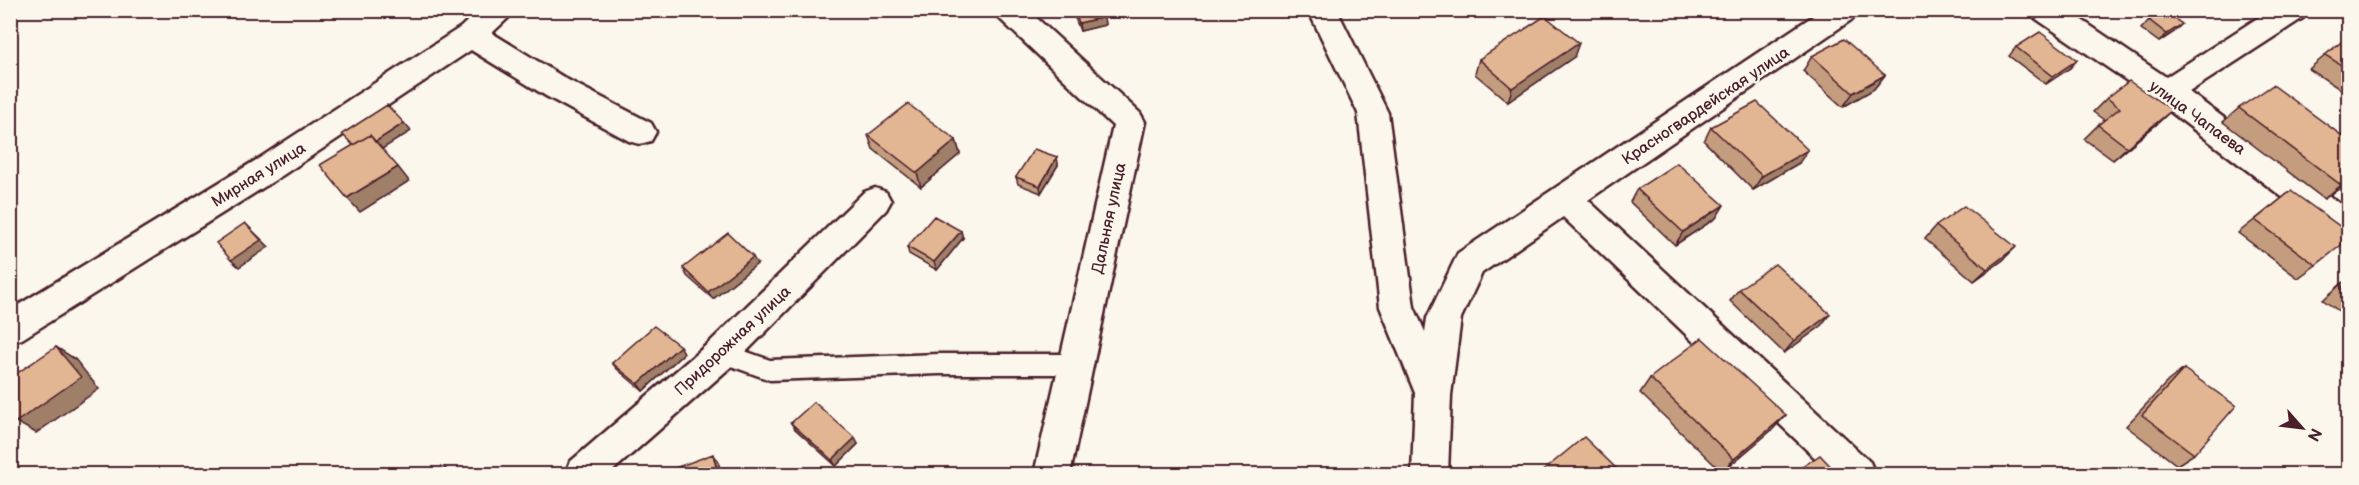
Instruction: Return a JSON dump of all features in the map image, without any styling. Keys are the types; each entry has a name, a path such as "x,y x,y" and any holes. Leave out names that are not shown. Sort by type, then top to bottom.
{"street":[{"name":"Мирная улица","path":"10,328 269,168 471,35 498,10"},
{"name":"Дальняя улица","path":"1009,10 1129,122 1052,474"},
{"path":"1322,10 1373,113 1397,307 1433,395"},
{"name":"Красногвардейская улица","path":"1430,474 1433,395 1444,318 1470,263 1844,10"},
{"name":"улица Чапаева","path":"2045,10 2166,92 2349,228"},
{"path":"2166,92 2293,10"},
{"path":"471,35 557,88 640,132"},
{"path":"1566,199 1857,474"},
{"name":"Придорожная улица","path":"583,474 722,353 875,201"}],"lane":[{"path":"722,353 770,370 939,364 1076,364"}],"building":[{"path":"1074,10 1102,10 1104,17 1079,23"},
{"path":"2164,11 2182,24 2167,34 2149,20"},
{"path":"1545,16 1579,43 1512,88 1479,59"},
{"path":"2040,32 2077,60 2053,76 2016,47"},
{"path":"2349,36 2349,70 2325,55"},
{"path":"1844,39 1885,75 1853,93 1812,56"},
{"path":"2129,81 2172,110 2127,147 2098,125 2120,108 2107,98"},
{"path":"2273,85 2349,141 2349,180 2341,185 2239,108"},
{"path":"1757,102 1808,150 1762,176 1711,127"},
{"path":"908,104 956,140 917,173 868,135"},
{"path":"387,105 404,123 375,142 370,135 353,145 342,134"},
{"path":"370,135 398,167 347,198 320,165"},
{"path":"1034,149 1057,157 1040,186 1016,177"},
{"path":"1677,163 1724,205 1683,232 1637,189"},
{"path":"2291,191 2349,233 2349,239 2316,265 2255,220"},
{"path":"1964,206 2016,247 1987,269 1936,226"},
{"path":"934,216 961,231 934,262 907,247"},
{"path":"245,223 261,240 231,260 216,243"},
{"path":"728,233 753,257 708,292 683,268"},
{"path":"1775,264 1830,314 1794,341 1739,289"},
{"path":"2349,281 2349,292 2342,287"},
{"path":"654,326 680,346 638,384 612,363"},
{"path":"1702,338 1786,415 1734,459 1650,378"},
{"path":"56,347 81,377 16,422 10,415 10,378"},
{"path":"2184,369 2236,406 2194,454 2142,415"},
{"path":"814,402 855,438 832,460 791,423"},
{"path":"1584,437 1622,474 1539,474"},
{"path":"713,454 718,474 676,474 675,468"},
{"path":"1820,455 1838,474 1792,474"},
{"path":"445,468 451,474 436,474"}]}
